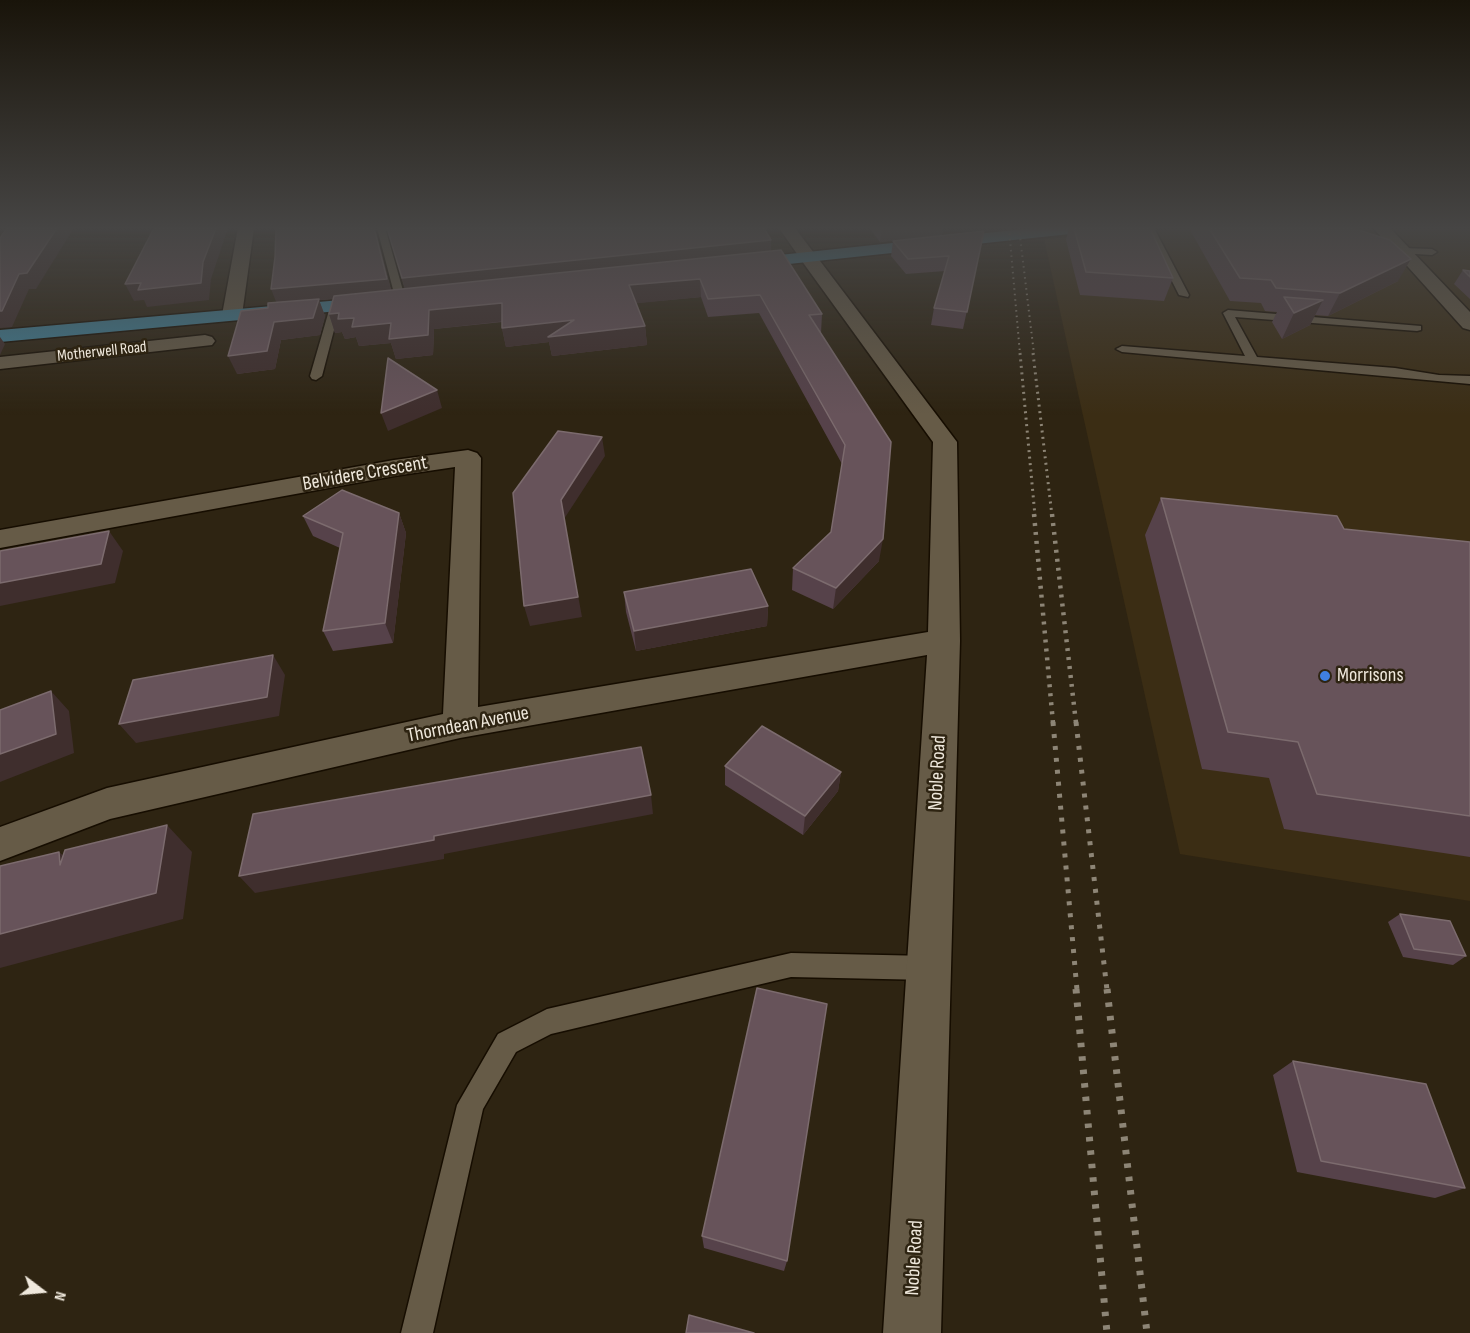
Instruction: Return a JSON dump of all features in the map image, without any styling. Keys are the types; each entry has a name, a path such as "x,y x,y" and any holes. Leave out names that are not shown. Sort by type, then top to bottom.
{"main road":[{"name":"Motherwell Road","path":"0,336 425,299"}],"street":[{"path":"232,315 236,290"},
{"name":"Noble Road","path":"833,290 945,442 944,641 912,1333"},
{"path":"1439,290 1470,324"},
{"name":"Motherwell Road","path":"0,363 205,340"},
{"name":"Belvidere Crescent","path":"0,539 394,468 468,458 460,724"},
{"name":"Thorndean Avenue","path":"0,844 107,804 460,724 944,641"}],"lane":[{"path":"398,290 401,301"},
{"path":"1181,290 1184,295"},
{"path":"316,376 335,307"},
{"path":"1252,359 1228,313 1417,328"},
{"path":"1122,349 1470,380"},
{"path":"417,1333 470,1105 507,1043 547,1022 791,965 929,968"}],"shaded area":[{"path":"1055,290 1470,290 1470,901 1180,854"}],"building":[{"path":"0,290 12,290 2,311 0,311"},
{"path":"390,290 631,290 645,326 548,337 574,320 502,328 502,303 429,310 428,335 389,339 391,323 352,327 354,318 338,319 339,313 329,314 334,296"},
{"path":"704,290 807,290 822,314 809,315 891,442 883,539 836,588 793,568 831,532 845,445 760,295 708,299"},
{"path":"939,290 972,290 967,312 934,308"},
{"path":"1304,290 1346,290 1340,293"},
{"path":"1284,297 1323,300 1294,313"},
{"path":"319,299 313,318 274,322 267,351 228,356 241,311 268,308 268,303"},
{"path":"388,358 437,390 381,413"},
{"path":"558,431 602,437 561,500 578,597 524,606 513,493"},
{"path":"342,490 399,513 385,623 323,631 343,533 303,516"},
{"name":"Morrisons","path":"1161,498 1337,516 1344,529 1470,542 1470,816 1317,794 1298,742 1228,732"},
{"path":"109,531 101,564 0,583 0,551"},
{"path":"751,569 768,606 634,631 624,592"},
{"path":"273,655 267,697 119,724 133,680"},
{"path":"51,691 56,734 0,754 0,710"},
{"path":"762,726 841,772 805,816 725,766"},
{"path":"641,747 651,795 434,836 434,840 239,876 253,814"},
{"path":"167,825 156,893 0,934 0,866 59,852 60,865 65,850"},
{"path":"1400,914 1450,921 1466,956 1414,949"},
{"path":"757,988 827,1004 787,1261 702,1236"},
{"path":"1293,1061 1426,1084 1465,1188 1321,1161"},
{"path":"689,1315 754,1333 686,1333"}],"railway":[{"path":"1014,290 1020,354"},
{"path":"1026,290 1034,354"},
{"path":"1020,353 1035,516"},
{"path":"1033,353 1052,516"},
{"path":"1034,514 1053,723"},
{"path":"1052,514 1076,723"},
{"path":"1053,722 1077,990"},
{"path":"1076,722 1107,990"},
{"path":"1076,989 1107,1333"},
{"path":"1107,989 1147,1333"}],"place":[{"name":"Morrisons","path":"1325,676"}]}
